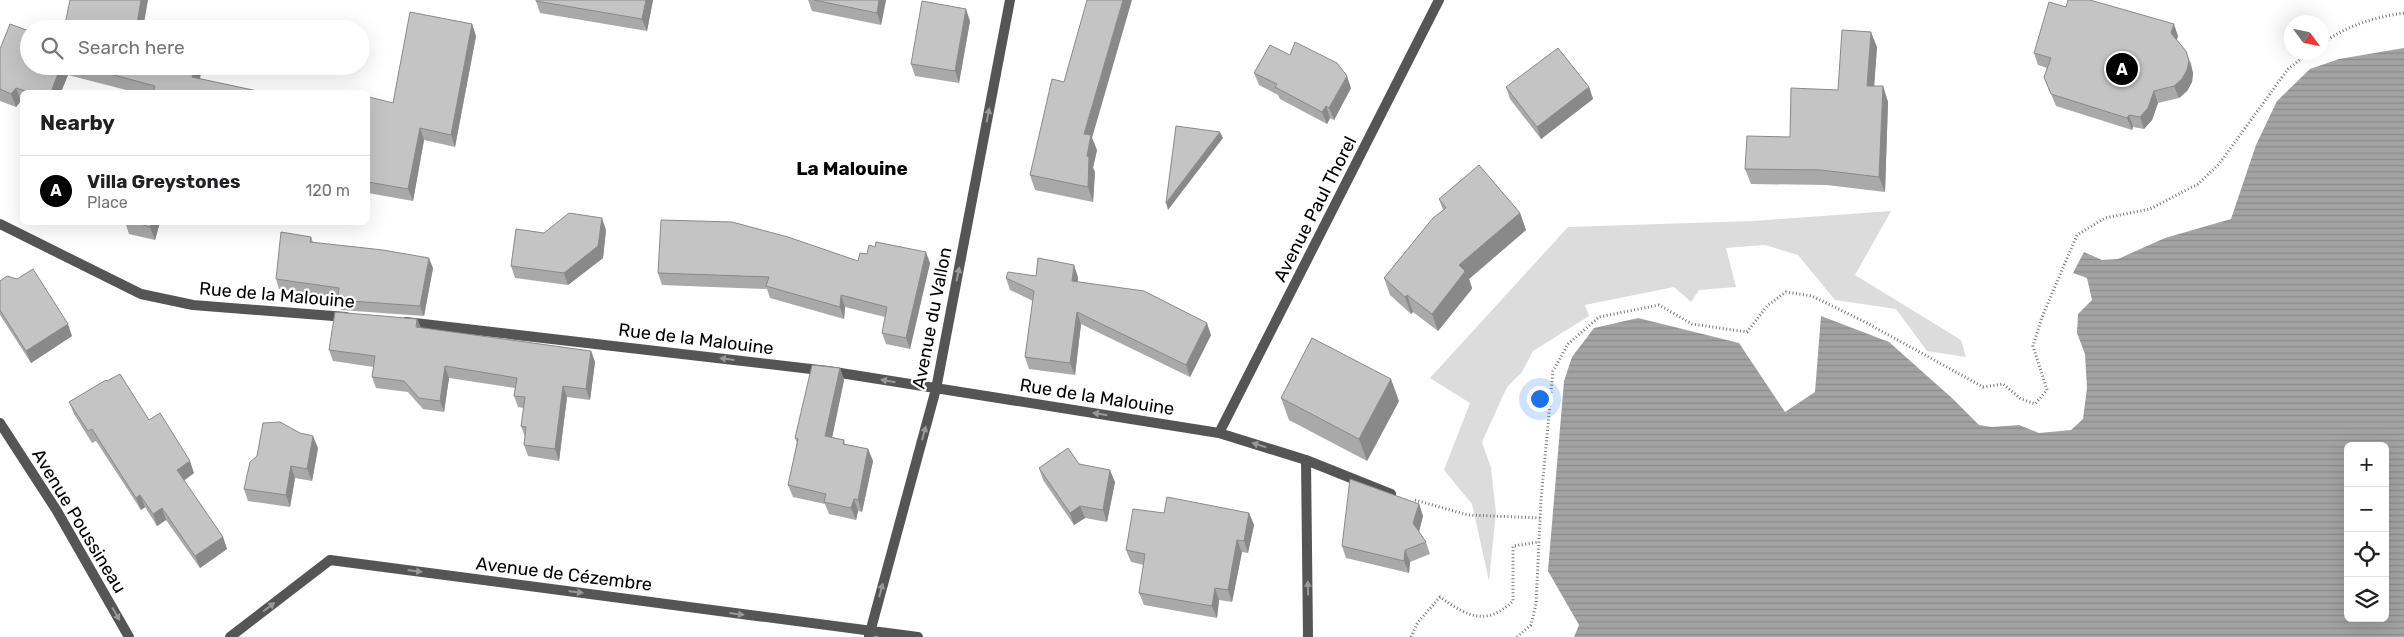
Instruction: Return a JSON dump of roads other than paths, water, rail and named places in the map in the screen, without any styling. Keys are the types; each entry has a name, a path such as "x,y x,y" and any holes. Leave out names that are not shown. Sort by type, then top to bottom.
{"street":[{"name":"Avenue du Vallon","path":"869,634 936,389 1010,0"},
{"name":"Avenue Paul Thorel","path":"1220,433 1439,0"},
{"name":"Rue de la Malouine","path":"0,224 141,294 193,305 356,318"},
{"name":"Rue de la Malouine","path":"395,321 818,369 1220,433 1306,460 1391,494"},
{"name":"Avenue Poussineau","path":"0,423 57,511 129,637"},
{"path":"1306,460 1308,637"},
{"name":"Avenue de Cézembre","path":"230,637 330,560 869,634 918,637"}],"place":[{"name":"Villa Greystones","path":"2122,69"}],"district":[{"name":"La Malouine","path":"852,168"}]}
